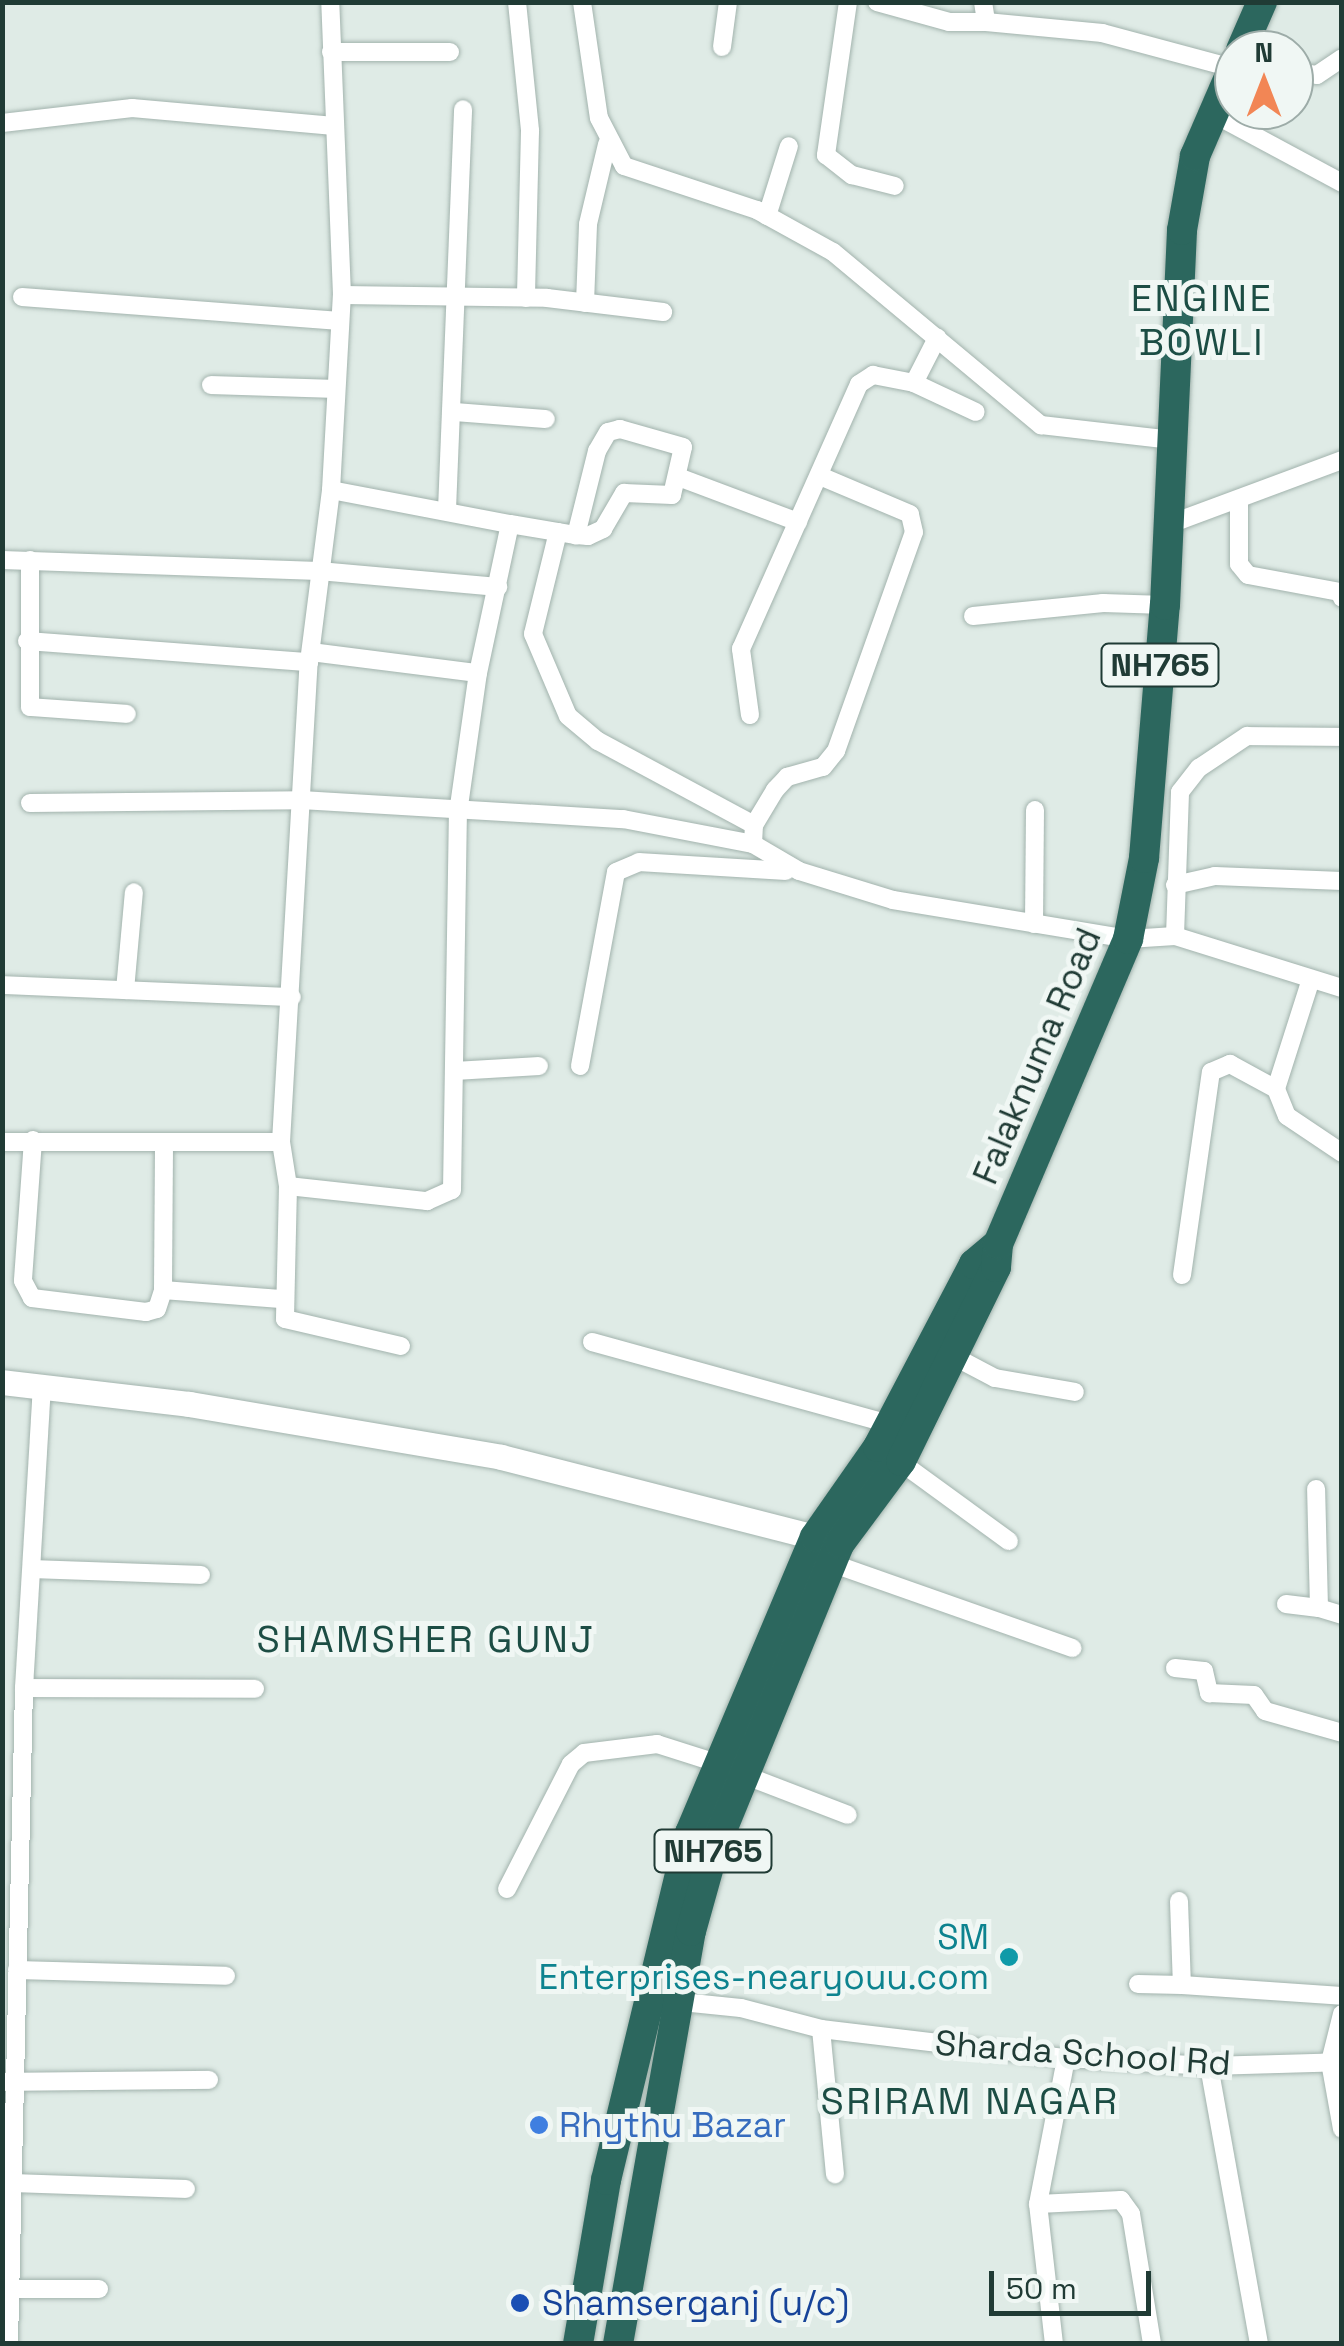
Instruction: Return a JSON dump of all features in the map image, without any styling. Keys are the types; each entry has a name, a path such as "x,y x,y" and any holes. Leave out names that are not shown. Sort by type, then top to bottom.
{"highway":[{"path":"1250,30 1262,2"},
{"name":"Falaknuma Road","path":"890,1444 955,1357 996,1267 998,1244 1128,939 1144,858 1165,605 1182,230 1196,156 1214,109"},
{"name":"Falaknuma Road","path":"578,2344 606,2180 677,1872 732,1769 829,1548 890,1444 974,1264 998,1244"},
{"name":"Falaknuma Road","path":"618,2344 679,2004 732,1769"}],"main road":[{"path":"2,1382 189,1404 501,1457 829,1548"}],"street":[{"path":"330,2 342,295 331,490 310,657 301,800 281,1142 288,1186 281,1299 290,1324 400,1346"},
{"path":"517,2 530,131 526,298"},
{"path":"582,2 607,144 588,224 585,303"},
{"path":"722,47 728,2"},
{"path":"848,2 826,156 852,174 895,186"},
{"path":"877,2 949,22 1102,33 1214,62"},
{"path":"983,2 986,22"},
{"path":"331,52 450,52"},
{"path":"1314,74 1342,58"},
{"path":"2,123 132,108 334,126"},
{"path":"447,510 459,298 463,110"},
{"path":"1212,113 1342,183"},
{"path":"607,144 624,166 644,178 768,216 833,252 1041,425 1172,440"},
{"path":"768,216 789,146"},
{"path":"342,295 526,298 663,312"},
{"path":"22,297 340,321"},
{"path":"914,382 937,338"},
{"path":"750,715 740,652 860,384 873,376 914,382 976,412"},
{"path":"211,385 336,389"},
{"path":"454,412 546,419"},
{"path":"331,490 567,534 602,529 624,493 668,498 681,478 684,447 613,430 597,451 567,534 533,634 568,716 598,741 753,834 798,872"},
{"path":"1170,524 1342,460"},
{"path":"753,834 788,777 824,767 836,751 914,532 910,514 820,476"},
{"path":"681,478 798,522"},
{"path":"1239,500 1239,564 1248,575 1341,595 1342,582"},
{"path":"288,1186 427,1201 447,1196 454,1181 458,813 478,673 510,524"},
{"path":"2,560 319,571 498,588"},
{"path":"30,560 30,707 128,714"},
{"path":"973,616 1103,603 1165,605"},
{"path":"27,642 310,657 478,673"},
{"path":"1176,936 1180,792 1199,768 1247,736 1342,737"},
{"path":"30,804 301,800 458,813 623,819 753,834"},
{"path":"1034,924 1035,810"},
{"path":"580,1066 616,872 640,862 798,872 892,900 1128,939 1176,936 1342,988"},
{"path":"1176,885 1215,876 1342,881"},
{"path":"126,990 134,892"},
{"path":"1276,1089 1311,979"},
{"path":"2,985 292,997"},
{"path":"1182,1276 1211,1072 1230,1064 1276,1089 1287,1116 1342,1152"},
{"path":"455,1071 539,1066"},
{"path":"34,1140 24,1281 32,1298 146,1312 156,1309 163,1290 164,1144"},
{"path":"2,1142 281,1142"},
{"path":"163,1290 281,1299"},
{"path":"592,1342 890,1444 1009,1542"},
{"path":"955,1357 994,1378 1075,1392"},
{"path":"9,2344 8,2255 14,2182 10,2082 17,1970 9,1944 22,1830 24,1688 42,1386"},
{"path":"1316,1489 1319,1608"},
{"path":"829,1548 1072,1648"},
{"path":"34,1570 201,1575"},
{"path":"1286,1604 1342,1614"},
{"path":"1175,1668 1204,1672 1209,1692 1254,1696 1264,1711 1342,1733"},
{"path":"24,1688 255,1689"},
{"path":"508,1889 571,1764 584,1753 657,1744 848,1815"},
{"path":"2,1830 22,1830"},
{"path":"1179,1901 1182,1985"},
{"path":"17,1970 226,1976"},
{"path":"1138,1984 1342,1996"},
{"name":"Sharda School Rd","path":"650,1991 679,2004 741,2008 821,2029 1066,2058 1209,2066 1336,2062"},
{"path":"1342,2014 1336,2062 1342,2128"},
{"path":"821,2029 835,2174"},
{"path":"1054,2344 1038,2204 1066,2058"},
{"path":"1209,2066 1259,2344"},
{"path":"10,2082 209,2080"},
{"path":"14,2182 186,2189"},
{"path":"1038,2204 1121,2200 1131,2214 1152,2344"},
{"path":"10,2289 99,2289"}],"place":[{"name":"SM Enterprises-nearyouu.com","path":"1009,1957"},
{"name":"Rhythu Bazar","path":"539,2125"},
{"name":"Shamserganj (u/c)","path":"520,2303"}],"district":[{"name":"ENGINE BOWLI","path":"1202,321"},
{"name":"SHAMSHER GUNJ","path":"426,1640"},
{"name":"SRIRAM NAGAR","path":"970,2102"}]}
